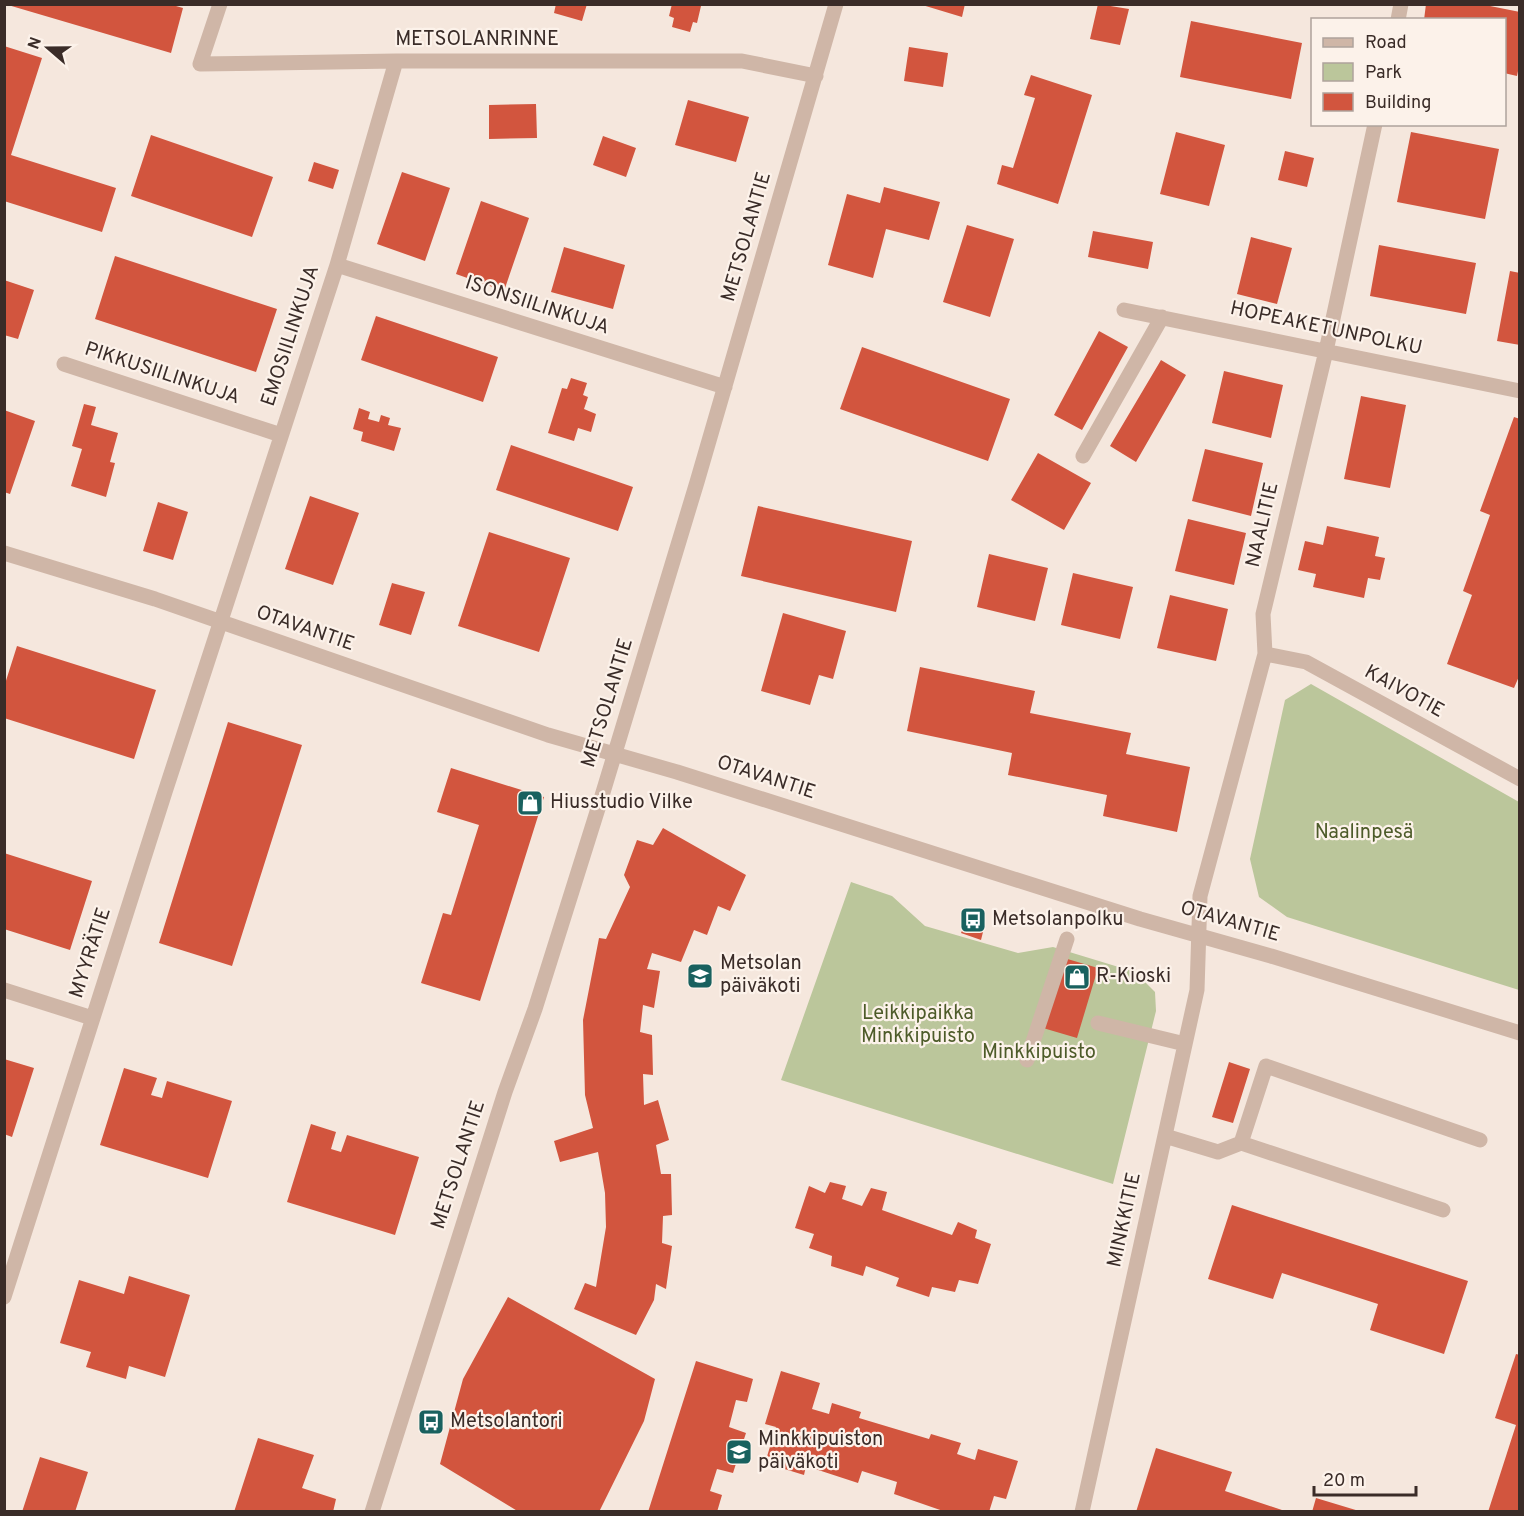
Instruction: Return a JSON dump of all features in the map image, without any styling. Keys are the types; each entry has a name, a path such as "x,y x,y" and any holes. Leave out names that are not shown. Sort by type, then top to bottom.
{"street":[{"name":"METSOLANRINNE","path":"220,4 200,64 396,61 742,61 816,76"},
{"name":"METSOLANTIE","path":"372,1512 615,753 836,4"},
{"name":"EMOSIILINKUJA","path":"221,623 336,265 396,61"},
{"name":"NAALITIE","path":"1200,935 1200,896 1265,654 1263,614 1326,351 1375,126"},
{"name":"ISONSIILINKUJA","path":"336,265 724,387"},
{"name":"HOPEAKETUNPOLKU","path":"1124,309 1520,391"},
{"path":"1083,456 1162,317"},
{"name":"PIKKUSIILINKUJA","path":"64,364 281,435"},
{"name":"OTAVANTIE","path":"4,552 221,623 548,735 615,753 1140,919 1200,935 1520,1033"},
{"name":"MYYRÄTIE","path":"4,1297 221,623"},
{"name":"KAIVOTIE","path":"1265,654 1306,662 1520,779"},
{"name":"MINKKITIE","path":"1082,1512 1197,990 1200,935"},
{"path":"1027,1060 1067,939"},
{"path":"4,990 92,1018"},
{"path":"1098,1023 1185,1044"},
{"path":"1241,1143 1266,1066 1480,1140"},
{"path":"1165,1136 1218,1152 1241,1143 1443,1210"}],"green space":[{"name":"Naalinpesä","path":"1311,684 1519,802 1519,990 1287,917 1259,897 1250,859 1285,700"},
{"name":"Minkkipuisto","path":"851,882 892,896 925,926 1018,953 1053,947 1135,972 1155,992 1156,1011 1113,1184 781,1080"}],"building":[{"path":"169,4 183,8 171,53 8,5"},
{"path":"556,4 587,4 582,21 554,13"},
{"path":"672,4 701,6 697,23 693,22 690,32 672,27 674,18 669,16"},
{"path":"919,4 965,4 962,17"},
{"path":"1098,4 1129,9 1120,45 1090,39"},
{"path":"1426,4 1480,4 1520,12 1520,61 1517,76 1506,73 1506,18 1424,18"},
{"path":"1191,21 1302,43 1291,99 1180,77"},
{"path":"4,46 42,58 11,155 116,188 102,232 4,201"},
{"path":"909,47 948,53 943,87 904,81"},
{"path":"1031,75 1092,95 1058,204 997,184 1002,165 1013,168 1035,98 1024,95"},
{"path":"688,100 749,117 736,162 675,145"},
{"path":"536,104 537,138 489,139 489,105"},
{"path":"1176,132 1225,145 1209,206 1160,194"},
{"path":"1411,132 1499,149 1485,219 1397,202"},
{"path":"151,135 273,177 252,237 131,196"},
{"path":"603,136 636,148 626,177 593,165"},
{"path":"1285,151 1314,158 1307,187 1278,180"},
{"path":"314,162 339,170 333,189 308,181"},
{"path":"402,172 450,188 425,261 377,244"},
{"path":"884,187 940,202 929,240 886,229 873,278 828,265 847,194 880,203"},
{"path":"481,201 529,218 504,291 456,274"},
{"path":"967,225 1014,239 990,317 943,302"},
{"path":"1093,231 1153,242 1148,269 1088,257"},
{"path":"1251,237 1292,248 1277,304 1237,294"},
{"path":"1379,245 1476,263 1466,314 1370,296"},
{"path":"564,247 625,265 613,309 551,292"},
{"path":"115,256 277,309 256,372 95,319"},
{"path":"1510,271 1520,273 1520,345 1497,341"},
{"path":"4,280 34,290 18,339 4,335"},
{"path":"376,316 498,357 483,402 361,360"},
{"path":"1099,331 1128,347 1082,430 1054,415"},
{"path":"862,347 1010,399 988,461 840,409"},
{"path":"1161,360 1186,375 1136,462 1110,446"},
{"path":"1224,371 1283,385 1271,438 1212,423"},
{"path":"571,378 587,383 583,395 588,397 584,409 596,414 591,432 578,428 574,441 548,433 562,388 567,389"},
{"path":"1361,396 1406,405 1390,488 1344,479"},
{"path":"84,404 96,407 91,425 118,433 110,462 115,463 106,497 71,486 82,449 72,446"},
{"path":"359,408 370,412 368,419 379,422 381,415 390,418 388,425 401,428 394,451 361,441 363,432 353,429"},
{"path":"4,410 35,421 10,494 4,492"},
{"path":"1514,417 1520,419 1520,674 1514,688 1447,664 1472,595 1463,591 1490,515 1480,511"},
{"path":"511,445 633,487 618,531 496,490"},
{"path":"1205,449 1263,463 1251,516 1192,501"},
{"path":"1038,453 1091,483 1064,530 1011,500"},
{"path":"310,496 359,513 333,585 285,569"},
{"path":"158,502 188,512 173,560 143,551"},
{"path":"758,506 912,541 896,612 741,576"},
{"path":"1188,519 1246,533 1234,585 1175,571"},
{"path":"1327,526 1379,537 1375,556 1385,558 1380,580 1368,578 1364,598 1313,587 1316,574 1298,570 1305,541 1323,545"},
{"path":"489,532 570,558 539,652 458,626"},
{"path":"989,554 1048,568 1035,621 977,607"},
{"path":"1073,573 1133,587 1120,639 1061,625"},
{"path":"392,583 425,592 411,635 379,625"},
{"path":"1170,595 1228,609 1216,661 1157,648"},
{"path":"783,613 846,631 833,679 819,675 810,705 761,691"},
{"path":"17,646 156,690 134,759 4,718 4,687"},
{"path":"920,667 1035,691 1030,713 1131,733 1126,754 1190,767 1177,832 1103,816 1107,795 1008,775 1012,753 907,731"},
{"path":"228,722 302,745 232,966 159,943"},
{"path":"451,768 544,797 480,1001 421,983 443,913 451,915 479,825 437,812"},
{"path":"663,828 746,875 730,911 718,906 707,935 694,930 681,962 652,953 647,969 660,971 654,1008 643,1005 640,1032 652,1035 653,1075 643,1074 644,1105 658,1100 669,1140 656,1145 661,1174 671,1174 672,1215 663,1216 662,1243 672,1246 666,1289 656,1284 654,1300 636,1335 574,1309 585,1283 596,1287 606,1227 605,1193 598,1152 560,1162 554,1141 593,1128 585,1095 583,1020 599,938 606,939 630,887 624,875 637,840 653,845"},
{"path":"4,853 92,881 70,950 4,929"},
{"path":"964,926 983,932 981,940 961,933"},
{"path":"1064,958 1098,968 1077,1038 1043,1028"},
{"path":"4,1059 34,1068 12,1137 4,1134"},
{"path":"1229,1062 1250,1069 1233,1123 1212,1117"},
{"path":"124,1068 157,1078 151,1095 162,1098 167,1081 232,1101 208,1178 100,1145"},
{"path":"311,1124 336,1132 331,1149 341,1152 347,1135 419,1157 395,1235 287,1202"},
{"path":"830,1182 846,1186 842,1199 862,1206 871,1188 887,1192 882,1210 952,1235 958,1222 977,1230 975,1238 991,1244 978,1284 959,1280 955,1292 932,1287 929,1297 896,1286 899,1278 866,1266 863,1276 831,1266 832,1256 809,1248 814,1234 795,1228 809,1186 825,1193"},
{"path":"1232,1205 1468,1281 1444,1354 1370,1330 1378,1304 1282,1273 1273,1299 1208,1279"},
{"path":"129,1276 190,1295 165,1377 129,1366 126,1379 86,1367 91,1352 60,1343 79,1280 124,1294"},
{"path":"508,1297 655,1379 644,1421 599,1512 519,1512 440,1464 463,1379"},
{"path":"1516,1354 1520,1355 1520,1512 1488,1512 1516,1425 1495,1418"},
{"path":"696,1361 753,1379 747,1402 736,1400 729,1427 746,1433 733,1473 717,1469 710,1491 722,1495 717,1512 648,1512"},
{"path":"781,1371 820,1383 812,1409 829,1414 832,1403 861,1412 859,1418 929,1439 931,1434 961,1443 957,1454 975,1460 978,1449 1018,1461 1006,1499 994,1496 989,1512 946,1512 894,1494 897,1482 862,1471 858,1483 806,1466 804,1475 765,1463 776,1427 765,1424"},
{"path":"258,1438 314,1455 302,1488 336,1499 333,1512 234,1512"},
{"path":"1156,1448 1232,1472 1225,1491 1288,1512 1136,1512"},
{"path":"40,1457 88,1472 75,1512 22,1512"},
{"path":"1316,1498 1359,1511 1359,1512 1312,1512"}],"place":[{"name":"Hiusstudio Vilke","path":"530,803"},
{"name":"Metsolanpolku","path":"973,920"},
{"name":"Metsolan päiväkoti","path":"700,976"},
{"name":"R-Kioski","path":"1077,977"},
{"name":"Metsolantori","path":"431,1422"},
{"name":"Minkkipuiston päiväkoti","path":"739,1452"}],"park label":[{"name":"Leikkipaikka Minkkipuisto","path":"918,1026"}]}
